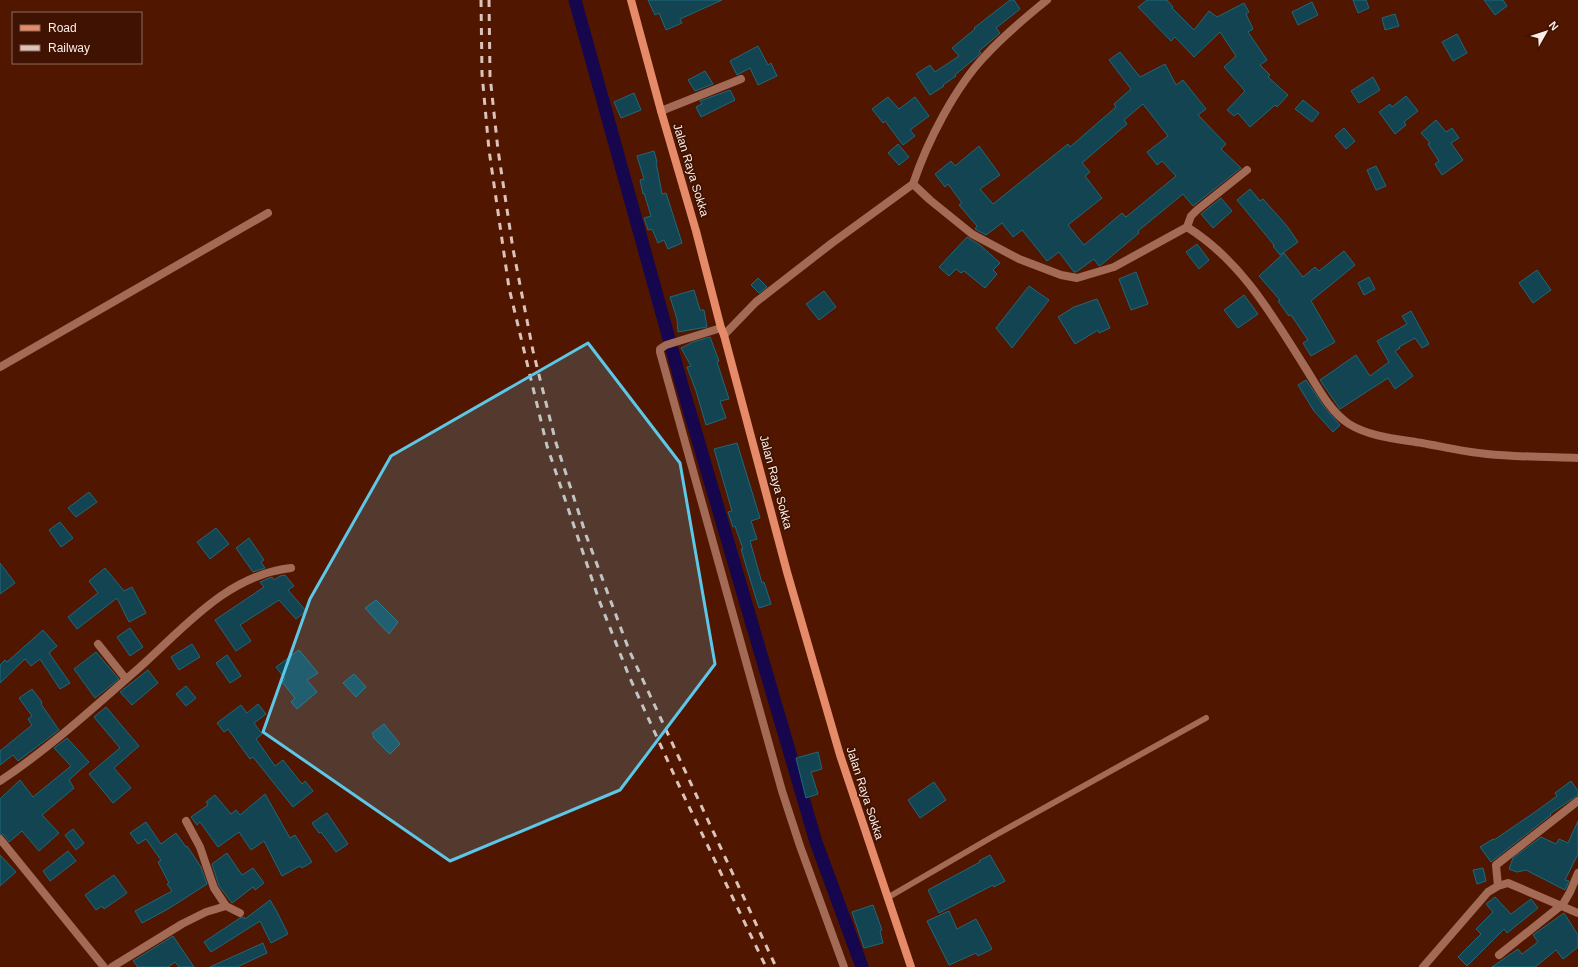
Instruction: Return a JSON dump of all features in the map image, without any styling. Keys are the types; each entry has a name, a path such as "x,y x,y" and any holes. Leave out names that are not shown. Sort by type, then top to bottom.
{"main road":[{"name":"Jalan Raya Sokka","path":"631,0 661,111 696,230 787,572 840,755 911,967"}],"street":[{"path":"844,967 823,913 800,846 776,768 660,349 666,345 723,331 756,302 832,243 913,184 921,159 958,90 990,50 1047,0"},
{"path":"661,111 741,79"},
{"path":"913,184 955,221 985,242 1019,259 1061,275 1078,278 1114,267 1187,227 1191,216 1197,210 1247,170"},
{"path":"0,367 268,213"},
{"path":"1187,227 1206,240 1242,276 1265,304 1329,403 1342,418 1352,426 1367,432 1395,439 1452,450 1489,454 1578,458"},
{"path":"0,781 46,748 222,595 261,574 278,569 291,568"},
{"path":"98,644 126,680"},
{"path":"1498,886 1496,865 1578,802"},
{"path":"186,821 200,847 214,888 226,906 240,913"},
{"path":"0,839 104,967"},
{"path":"1498,955 1560,906 1568,897 1578,873"},
{"path":"1422,967 1488,892 1498,886 1508,883 1578,913"},
{"path":"112,967 182,924 206,912 226,906"},
{"path":"1570,910 1578,919"}],"lane":[{"path":"888,898 992,837 1206,718"}],"highlighted area":[{"path":"588,343 680,463 715,664 620,790 450,861 263,732 310,599 391,456"}],"building":[{"path":"648,0 722,0 680,19 682,23 666,30 659,13 655,15"},
{"path":"1010,0 1014,0 1020,9 996,28 1000,33 979,51 981,53 955,75 956,76 930,95 916,74 930,65 935,72 959,56 952,48 975,29 974,28"},
{"path":"1147,0 1167,0 1173,7 1172,8 1194,30 1209,11 1217,17 1244,3 1249,12 1246,14 1253,29 1248,32 1267,60 1260,65 1270,75 1268,77 1288,95 1277,107 1275,105 1250,127 1238,113 1234,116 1227,110 1245,91 1224,67 1236,56 1220,32 1194,57 1175,37 1171,41 1138,7"},
{"path":"1353,0 1366,0 1369,8 1358,13"},
{"path":"1484,0 1503,0 1507,6 1495,15"},
{"path":"1312,2 1318,15 1298,25 1292,12"},
{"path":"1395,14 1399,26 1385,30 1382,18"},
{"path":"1457,34 1467,53 1453,61 1442,42"},
{"path":"758,46 768,65 771,63 777,76 758,85 750,68 737,75 730,61"},
{"path":"1120,52 1140,77 1165,64 1176,85 1183,80 1206,109 1198,115 1226,144 1221,149 1241,168 1193,206 1183,194 1138,231 1139,233 1101,265 1099,266 1094,259 1076,272 1074,272 1059,252 1047,261 1022,230 1013,237 1002,223 986,235 975,229 977,226 959,205 962,203 948,184 945,187 935,174 951,161 955,166 979,146 1000,175 980,189 993,204 1068,144 1070,147 1116,107 1114,104 1131,89 1109,60","holes":["1143,104 1168,136 1147,152 1157,165 1162,161 1176,176 1126,217 1122,213 1084,245 1068,225 1102,198 1085,176 1090,172 1082,163 1127,124 1124,120"]},
{"path":"705,71 713,84 695,91 688,80"},
{"path":"1373,77 1380,90 1359,103 1351,91"},
{"path":"730,90 735,100 701,117 696,107 702,104 700,101"},
{"path":"634,93 641,110 621,118 614,102"},
{"path":"1406,96 1418,111 1404,122 1406,125 1395,134 1379,112 1390,104 1392,107"},
{"path":"888,97 899,109 915,97 929,116 910,130 915,136 903,145 885,121 883,123 872,109"},
{"path":"1303,100 1319,113 1312,122 1295,109"},
{"path":"1436,120 1446,132 1452,128 1459,138 1451,143 1463,160 1442,175 1435,164 1439,161 1428,144 1430,143 1421,133"},
{"path":"1344,128 1355,141 1346,149 1335,136"},
{"path":"898,144 909,157 899,165 888,153"},
{"path":"654,151 662,194 666,193 682,243 668,249 664,240 658,243 652,229 648,230 644,218 651,216 644,193 643,194 640,180 644,179 637,156"},
{"path":"1376,166 1386,186 1376,190 1367,170"},
{"path":"1250,189 1260,201 1263,199 1287,226 1298,242 1280,255 1273,246 1274,245 1237,200"},
{"path":"1221,198 1232,211 1213,228 1201,214"},
{"path":"967,237 980,245 1000,263 993,270 997,274 985,288 964,271 961,273 956,269 949,276 939,267"},
{"path":"1197,244 1209,260 1199,269 1186,252"},
{"path":"1344,251 1355,265 1311,301 1335,342 1311,356 1303,343 1308,340 1291,315 1289,316 1278,301 1280,300 1259,276 1284,253 1303,277 1315,267 1319,271"},
{"path":"1537,270 1551,290 1533,303 1519,283"},
{"path":"1136,272 1148,304 1131,310 1119,279"},
{"path":"1369,277 1375,289 1364,295 1358,283"},
{"path":"758,278 767,287 759,293 751,285"},
{"path":"1029,286 1049,300 1012,348 996,328"},
{"path":"694,290 700,310 704,310 707,327 678,332 677,319 670,297"},
{"path":"824,291 836,307 819,320 806,304"},
{"path":"1244,295 1258,314 1238,328 1224,310"},
{"path":"1097,299 1110,328 1099,333 1098,330 1075,344 1058,317 1074,307"},
{"path":"1411,311 1429,344 1422,348 1415,338 1395,351 1413,376 1395,389 1388,378 1340,409 1320,380 1356,355 1370,376 1389,362 1377,341 1407,324 1402,316"},
{"path":"710,337 719,361 717,362 729,399 720,401 726,418 706,425 687,367 691,366 681,348 693,342"},
{"path":"1306,380 1325,408 1340,425 1333,432 1314,411 1298,385"},
{"path":"737,443 760,518 751,521 757,539 750,541 762,583 764,582 771,604 759,608 741,549 743,549 735,526 733,527 728,512 732,511 714,449"},
{"path":"89,492 97,502 76,517 68,508"},
{"path":"60,522 73,538 61,547 49,530"},
{"path":"216,528 229,544 210,559 197,542"},
{"path":"249,538 264,560 261,562 265,568 253,572 236,548"},
{"path":"0,563 15,583 0,594"},
{"path":"105,568 124,591 132,587 146,613 129,622 117,598 77,629 68,617 98,593 89,581"},
{"path":"285,575 294,586 288,590 306,611 296,619 279,600 240,625 251,641 236,651 215,620 264,587 260,582 272,577 274,580"},
{"path":"376,600 398,622 389,634 365,608"},
{"path":"130,628 143,647 130,656 117,637"},
{"path":"43,630 57,646 49,653 70,683 60,689 40,659 31,666 25,659 0,683 0,665 5,660 7,662"},
{"path":"192,644 200,657 179,670 171,657"},
{"path":"299,650 318,673 307,680 317,692 297,709 291,702 295,698 282,682 285,679 276,667"},
{"path":"96,652 119,679 95,698 74,669"},
{"path":"227,655 241,676 230,683 216,663"},
{"path":"148,670 158,683 132,705 120,692"},
{"path":"354,674 366,687 356,697 343,683"},
{"path":"186,686 196,698 186,706 176,694"},
{"path":"32,689 42,702 41,704 59,730 18,761 13,755 0,765 0,751 32,725 28,719 32,716 19,698"},
{"path":"258,704 266,714 254,723 262,734 256,739 275,766 283,760 302,784 305,781 313,791 293,807 253,757 250,759 228,729 224,732 217,723 241,705 247,713"},
{"path":"106,707 139,746 114,768 131,788 113,803 89,774 120,748 94,717"},
{"path":"384,724 400,744 390,754 373,737 374,736 372,733"},
{"path":"67,738 89,762 69,780 74,788 42,815 59,833 39,851 22,831 9,842 4,835 0,834 0,799 20,780 33,797 71,766 54,748"},
{"path":"818,752 822,769 811,772 818,794 806,798 796,758"},
{"path":"1571,781 1578,791 1578,795 1550,814 1551,815 1491,862 1480,847 1493,839 1494,840 1535,812 1557,796 1555,793"},
{"path":"934,782 946,800 920,818 908,800"},
{"path":"265,794 290,838 295,835 312,862 302,868 300,866 282,876 264,841 251,850 239,832 218,847 200,822 197,825 191,817 208,805 206,802 215,795 231,814 236,810 240,815"},
{"path":"327,813 348,844 336,852 312,823"},
{"path":"1578,821 1578,854 1565,880 1569,881 1565,890 1526,870 1517,872 1509,869 1513,858 1541,837 1556,844 1559,839 1568,843"},
{"path":"146,822 161,844 176,833 201,867 207,884 168,909 142,923 135,911 172,891 167,884 169,883 158,862 161,860 146,839 138,844 130,833"},
{"path":"73,829 84,843 76,850 65,835"},
{"path":"68,851 76,861 50,881 43,871"},
{"path":"227,853 242,875 253,868 264,883 255,890 253,887 232,903 219,886 212,864"},
{"path":"0,855 16,872 0,886"},
{"path":"990,855 1005,881 994,887 993,885 939,913 928,890"},
{"path":"1483,868 1486,881 1477,884 1473,870"},
{"path":"114,875 127,893 104,909 102,906 96,910 85,895"},
{"path":"1495,897 1511,914 1531,899 1538,908 1507,933 1504,929 1467,966 1458,957 1481,934 1476,929 1493,912 1486,904"},
{"path":"270,900 288,934 271,943 260,921 211,952 204,942 240,918 244,917 245,919"},
{"path":"873,905 882,930 880,931 883,943 864,948 852,912"},
{"path":"949,911 957,929 976,919 992,949 978,956 976,953 949,965 927,921"},
{"path":"1564,913 1578,935 1578,947 1563,959 1556,950 1535,967 1492,967 1518,949 1522,954 1538,942 1533,935"},
{"path":"173,936 194,967 179,967 175,962 168,967 138,967 133,961"},
{"path":"263,943 267,953 237,967 210,967"}],"waterway":[{"path":"575,0 681,382 816,842 862,967"}],"railway":[{"path":"481,0 482,74 489,150 509,288 547,446 599,600 629,676 681,790 766,967"},
{"path":"489,0 490,76 498,150 513,249 533,351 556,443 586,535 629,650 776,967"}]}
